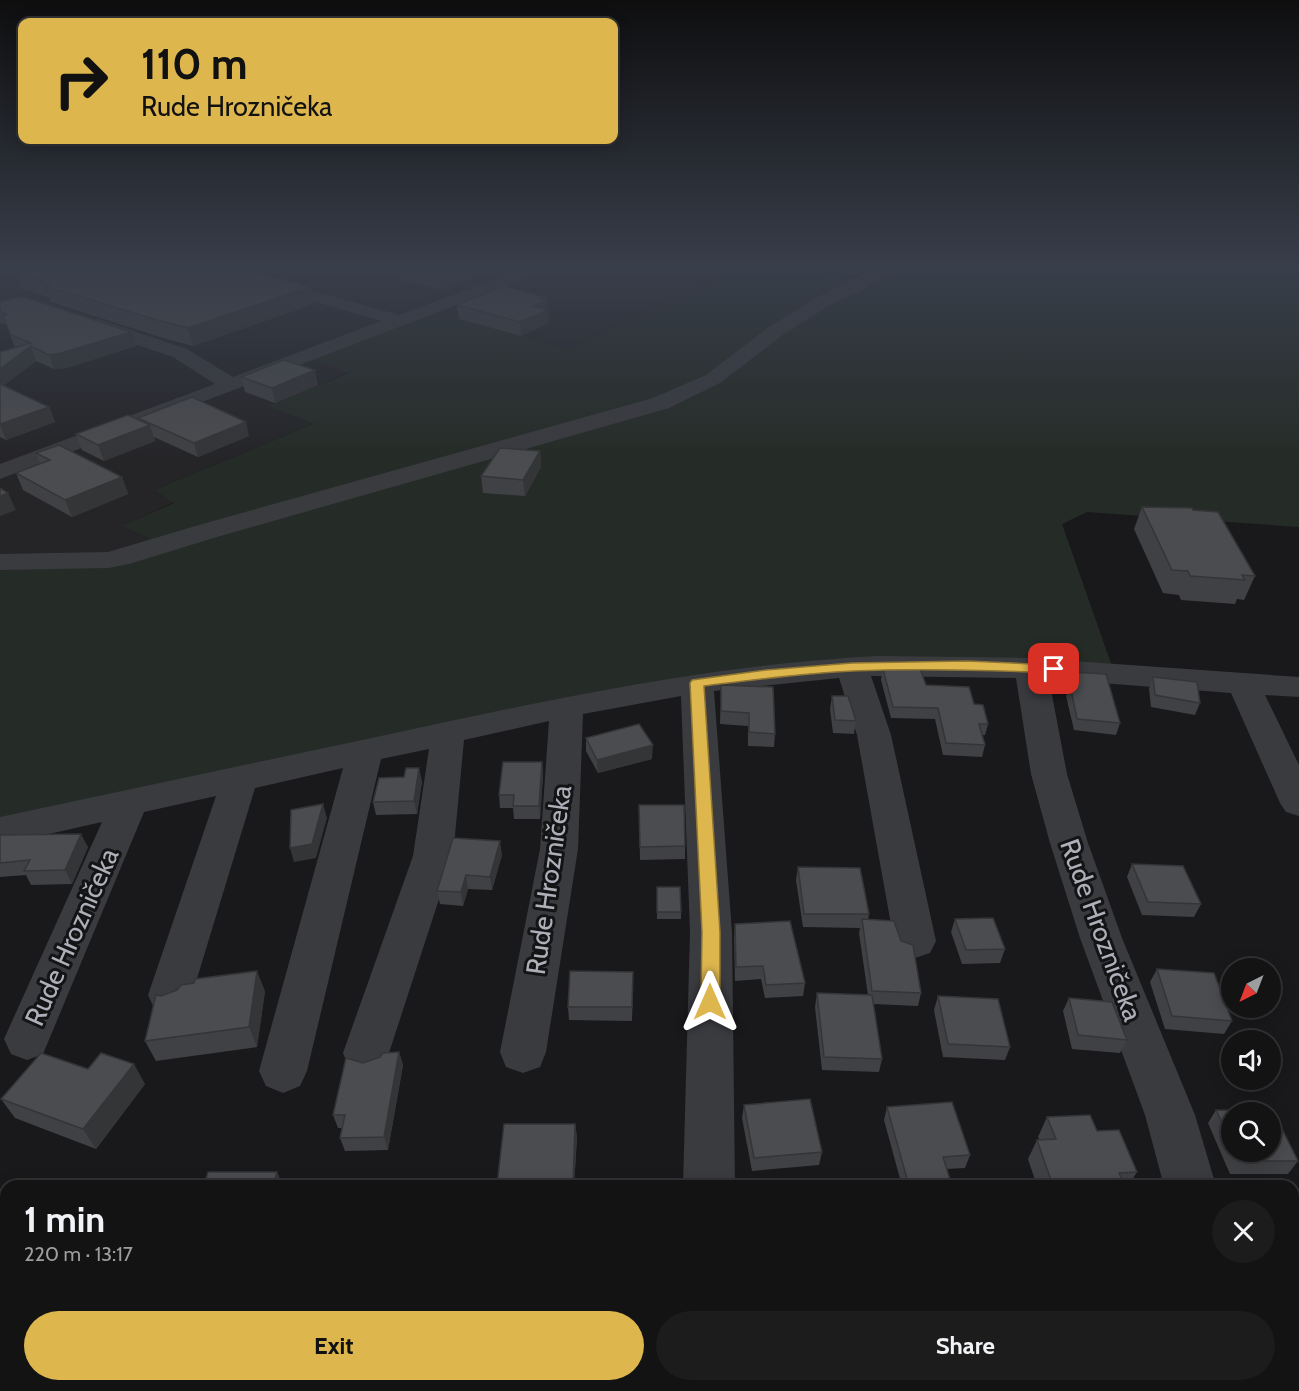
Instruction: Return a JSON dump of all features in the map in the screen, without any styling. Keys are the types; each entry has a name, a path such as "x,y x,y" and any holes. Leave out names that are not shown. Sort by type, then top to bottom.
{"street":[{"path":"115,331 180,353 231,385"},
{"path":"0,472 374,331"},
{"path":"0,561 108,560 129,556 208,531 661,403 713,379 776,331"},
{"name":"Rude Hrozničeka","path":"0,831 567,706 697,683 766,674 852,667 967,665 1297,687"},
{"path":"852,667 874,735 915,940"},
{"name":"Rude Hrozničeka","path":"1031,668 1050,774 1070,843 1101,938 1170,1115 1188,1180"},
{"path":"697,683 711,932 709,1180"},
{"path":"1243,683 1299,803"},
{"name":"Rude Hrozničeka","path":"523,1052 559,849 567,706"},
{"path":"366,1053 433,856 448,733"},
{"path":"283,1071 364,751"},
{"path":"170,995 240,778"},
{"name":"Rude Hrozničeka","path":"27,1039 130,802"}],"shaded area":[{"path":"0,331 374,331 306,357 350,372 269,406 313,424 154,490 174,502 122,526 164,545 129,556 0,562"},
{"path":"373,331 502,331 569,350 609,331 1299,331 1299,527 1087,512 1062,524 1114,672 816,666 0,828 0,562 78,561 162,544 121,526 174,503 154,490 313,424 268,406 349,373 304,357"},
{"path":"502,331 609,331 569,350"}],"building":[{"path":"9,331 131,332 49,355 31,346 0,369 0,352 31,343 11,335"},
{"path":"284,360 315,370 272,388 241,377"},
{"path":"0,384 49,407 0,424"},
{"path":"192,397 246,422 194,443 138,418"},
{"path":"128,415 150,425 98,445 76,434"},
{"path":"59,445 122,477 65,500 16,473 50,460 36,453"},
{"path":"500,448 540,451 523,480 481,476"},
{"path":"0,488 8,493 0,496"},
{"path":"1142,507 1192,508 1193,510 1218,512 1255,576 1242,575 1245,580 1190,576 1188,571 1172,570"},
{"path":"883,669 920,669 926,685 969,687 974,704 983,705 988,724 979,724 985,745 946,743 938,708 893,707"},
{"path":"1073,672 1106,674 1120,723 1077,719 1070,685 1077,686"},
{"path":"1153,677 1197,682 1200,703 1155,695"},
{"path":"721,685 773,687 775,734 749,732 749,713 721,711"},
{"path":"832,696 848,696 856,721 835,720"},
{"path":"639,724 653,745 597,760 586,738"},
{"path":"503,762 542,762 539,806 513,806 514,795 499,795"},
{"path":"406,768 419,768 414,801 373,802 379,778 404,777"},
{"path":"323,804 312,844 290,848 291,810"},
{"path":"639,805 684,805 685,846 640,847"},
{"path":"81,834 65,870 24,871 30,860 0,863 0,835"},
{"path":"453,838 500,841 490,877 466,875 461,892 437,891"},
{"path":"1132,864 1183,866 1201,904 1148,902"},
{"path":"798,867 860,868 869,914 804,914"},
{"path":"657,887 680,887 681,912 657,912"},
{"path":"993,918 1005,949 966,950 955,919"},
{"path":"862,919 894,921 901,941 913,945 921,993 872,991"},
{"path":"790,921 805,983 766,985 763,966 736,967 735,924"},
{"path":"1157,969 1214,973 1221,992 1221,1018 1231,1018 1232,1021 1172,1016"},
{"path":"257,971 249,1027 145,1041 156,995 161,996 177,990 181,985 194,983 195,979"},
{"path":"570,971 633,972 632,1007 568,1007"},
{"path":"817,993 872,995 882,1059 824,1057"},
{"path":"938,996 998,999 1010,1047 948,1044"},
{"path":"1069,998 1112,1002 1127,1040 1078,1035"},
{"path":"399,1052 384,1137 340,1138 345,1115 333,1115 346,1058 363,1063 380,1057 383,1053"},
{"path":"41,1053 88,1069 101,1053 134,1064 83,1129 1,1099"},
{"path":"810,1099 822,1152 754,1158 744,1105"},
{"path":"952,1102 970,1155 943,1157 950,1180 907,1180 887,1107"},
{"path":"1216,1110 1221,1110 1221,1121"},
{"path":"1090,1115 1097,1131 1119,1130 1137,1172 1119,1173 1122,1180 1051,1180 1037,1140 1056,1139 1047,1117"},
{"path":"504,1124 575,1124 573,1180 498,1180"},
{"path":"1281,1127 1298,1161 1281,1161"},
{"path":"208,1172 277,1172 275,1180 206,1180"}],"route":[{"path":"710,1002 711,932 697,683 766,674 852,667 967,665 1054,669"}]}
